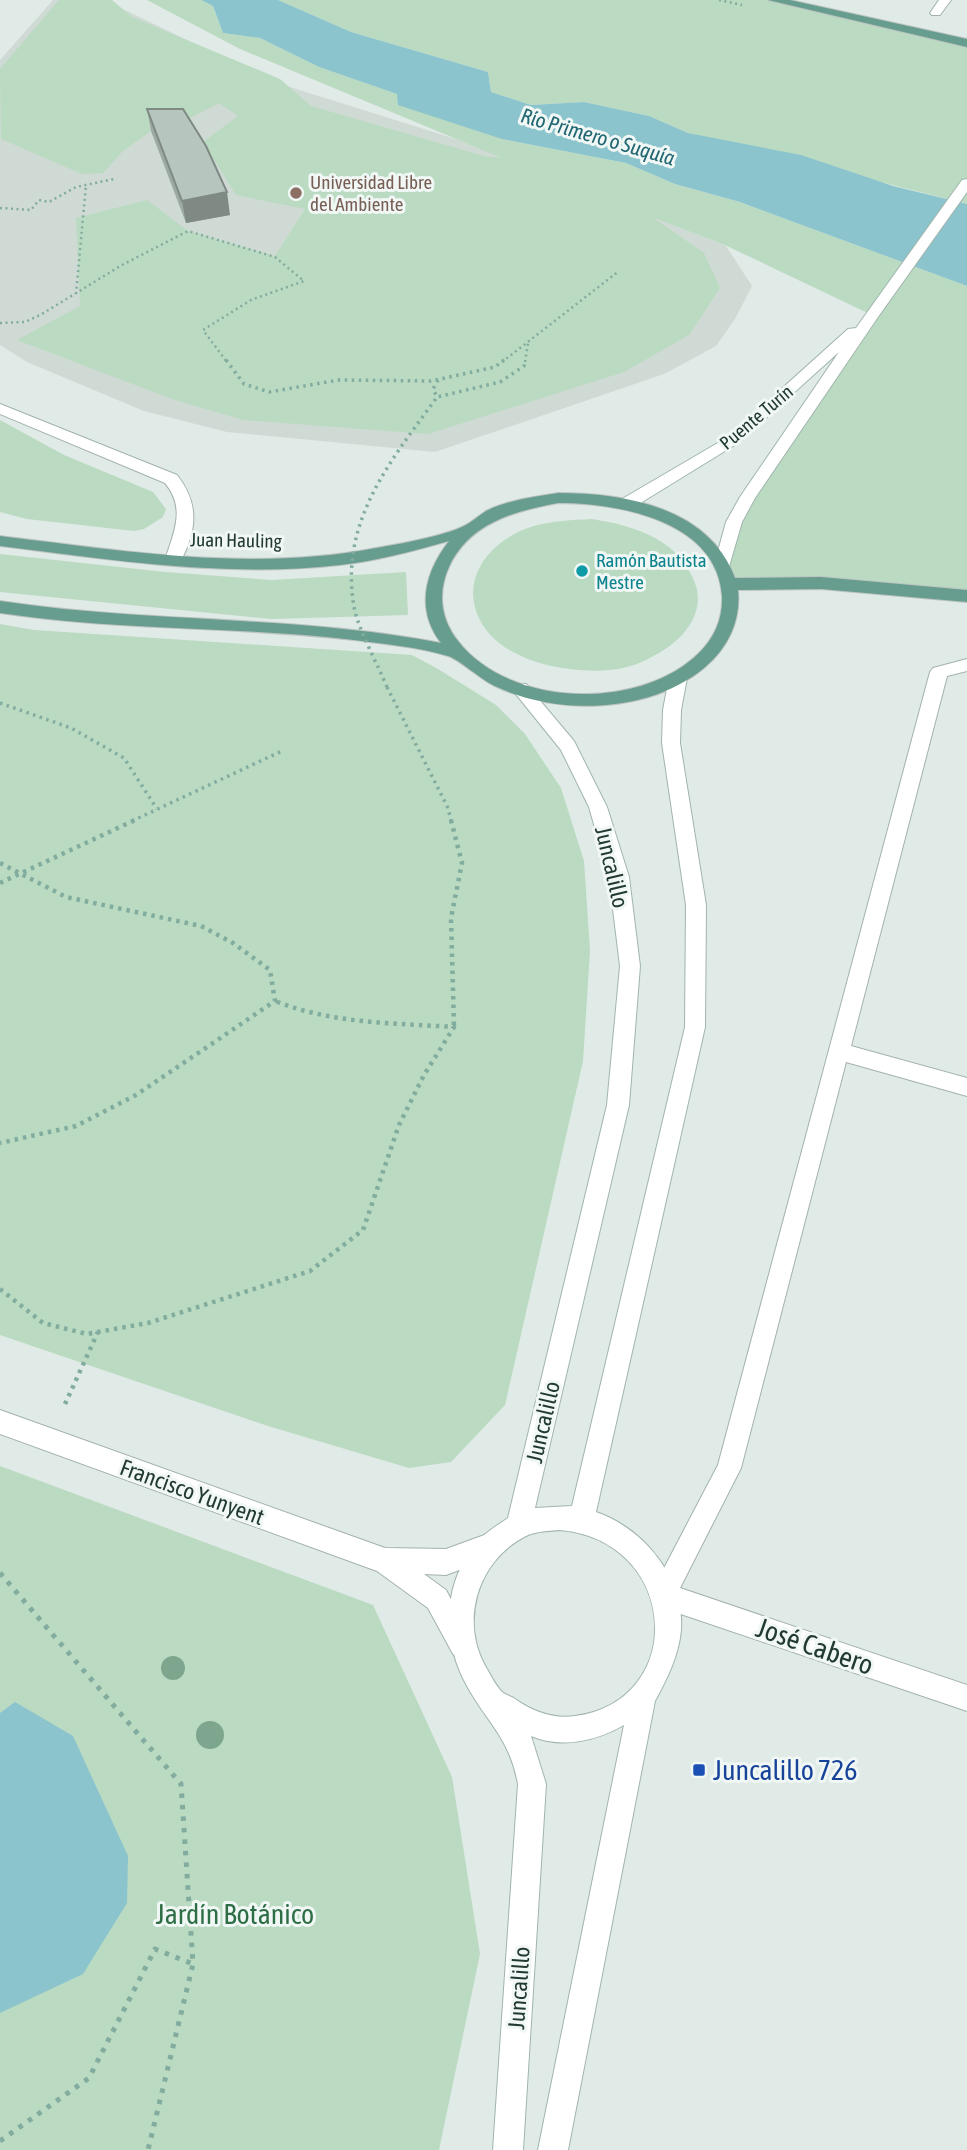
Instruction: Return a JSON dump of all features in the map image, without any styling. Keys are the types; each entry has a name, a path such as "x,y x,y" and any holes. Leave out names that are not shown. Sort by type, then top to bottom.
{"main road":[{"path":"774,0 967,44"},
{"path":"936,13 946,0"},
{"name":"Puente Turín","path":"722,566 734,522 748,497 872,315 967,183"},
{"name":"Puente Turín","path":"628,503 733,440 872,315"},
{"path":"0,409 171,479 184,493 187,512 173,560"},
{"path":"558,498 593,498 628,503 675,521 710,549 722,566 732,601 730,619 712,651 678,678 650,690 596,698 552,696 520,688 485,673 458,652 441,628 433,601 435,576 447,551 468,530 494,514 525,503 558,498"},
{"name":"Juan Hauling","path":"0,541 173,560 261,564 327,561 393,551 468,530"},
{"path":"729,584 821,583 967,596"},
{"path":"0,607 41,614 130,621 377,636 458,652"},
{"path":"663,1595 729,1468 939,672 967,665"},
{"path":"582,1518 695,1027 696,905 671,743 672,710 678,678"},
{"name":"Juncalillo","path":"508,2150 532,1784 519,1740 471,1667 463,1647 462,1600 470,1575 490,1546 519,1525 618,1105 630,966 619,877 598,807 568,746 520,688"},
{"path":"837,1051 967,1087"},
{"name":"Francisco Yunyent","path":"0,1422 385,1561"},
{"path":"519,1525 538,1518 582,1518 608,1527 629,1542 650,1566 663,1595 668,1630 661,1666 643,1697 553,2150"},
{"path":"385,1561 446,1562 490,1546"},
{"path":"385,1561 437,1599 463,1647"},
{"name":"José Cabero","path":"663,1595 967,1698"},
{"path":"489,1695 515,1716 541,1728 573,1731 604,1724 643,1697"}],"path":[{"path":"0,208 31,210 38,200 48,202 76,187 114,179"},
{"path":"75,295 86,185"},
{"path":"0,323 25,322 122,265 188,231 275,257 304,281 251,300 203,330 244,384 269,392 339,380 438,379 495,367 619,271"},
{"path":"0,1289 43,1323 87,1334 148,1323 310,1271 363,1230 399,1125 454,1027 451,918 462,863 448,808 387,687 354,608 353,564 359,522 381,474 437,397 500,382 524,366 528,343"},
{"path":"437,397 433,389 438,379"},
{"path":"0,703 71,727 124,758 157,809"},
{"path":"0,883 284,750"},
{"path":"0,863 66,897 201,926 233,943 270,970 275,1002"},
{"path":"275,1002 298,1012 339,1020 454,1027"},
{"path":"0,1143 76,1126 136,1094 275,1002"},
{"path":"48,1440 99,1332"},
{"path":"0,1573 181,1784 193,1964 148,2150"},
{"path":"0,2141 89,2078 155,1949 193,1964"}],"shaded area":[{"name":"Universidad Libre del Ambiente","path":"53,0 104,0 274,82 459,140 726,246 752,286 735,319 716,346 664,374 435,452 227,432 144,411 27,362 0,345 0,60"}],"green space":[{"name":"Universidad Libre del Ambiente","path":"59,0 112,0 132,17 280,79 311,106 484,156 502,158 240,49 147,0 201,0 213,6 223,33 260,38 319,67 397,94 502,139 626,163 675,184 740,202 967,286 967,596 729,584 722,566 734,522 872,315 727,246 652,217 704,253 720,288 689,335 624,372 428,434 243,420 172,399 17,340 80,306 76,218 147,200 188,231 275,256 305,209 236,195 203,142 238,116 219,103 188,119 157,127 123,151 103,173 82,174 1,139 0,69"},
{"path":"278,0 774,0 967,43 967,204 688,133 649,116 584,102 531,105 491,92 488,72 351,32"},
{"path":"0,420 64,455 153,492 166,509 163,517 144,529 134,531 27,519 0,512"},
{"path":"592,519 640,531 668,546 680,557 689,570 698,595 696,611 689,627 671,645 648,659 623,668 605,670 563,668 541,663 503,646 488,632 478,616 474,601 474,586 485,559 494,548 520,531 548,523"},
{"path":"0,554 165,572 272,580 406,572 408,615 272,619 0,592"},
{"path":"0,624 34,630 412,655 496,705 525,734 561,788 584,861 590,951 583,1061 505,1405 451,1462 409,1468 268,1426 0,1335"},
{"name":"Jardín Botánico","path":"0,1466 373,1605 452,1777 480,1954 439,2150 0,2150"}],"water":[{"name":"Río Primero o Suquía","path":"201,0 278,0 351,32 488,72 491,92 531,105 584,102 649,116 688,133 801,155 893,186 967,204 967,286 740,202 675,184 626,163 502,139 398,105 397,94 319,67 260,38 223,33 213,6"},
{"path":"15,1702 73,1736 128,1856 127,1903 83,1974 0,2013 0,1713"}],"building":[{"path":"147,109 183,109 206,146 227,192 182,201"}],"place":[{"name":"Universidad Libre del Ambiente","path":"296,193"},
{"name":"Ramón Bautista Mestre","path":"582,571"},
{"name":"Juncalillo 726","path":"699,1770"}]}
